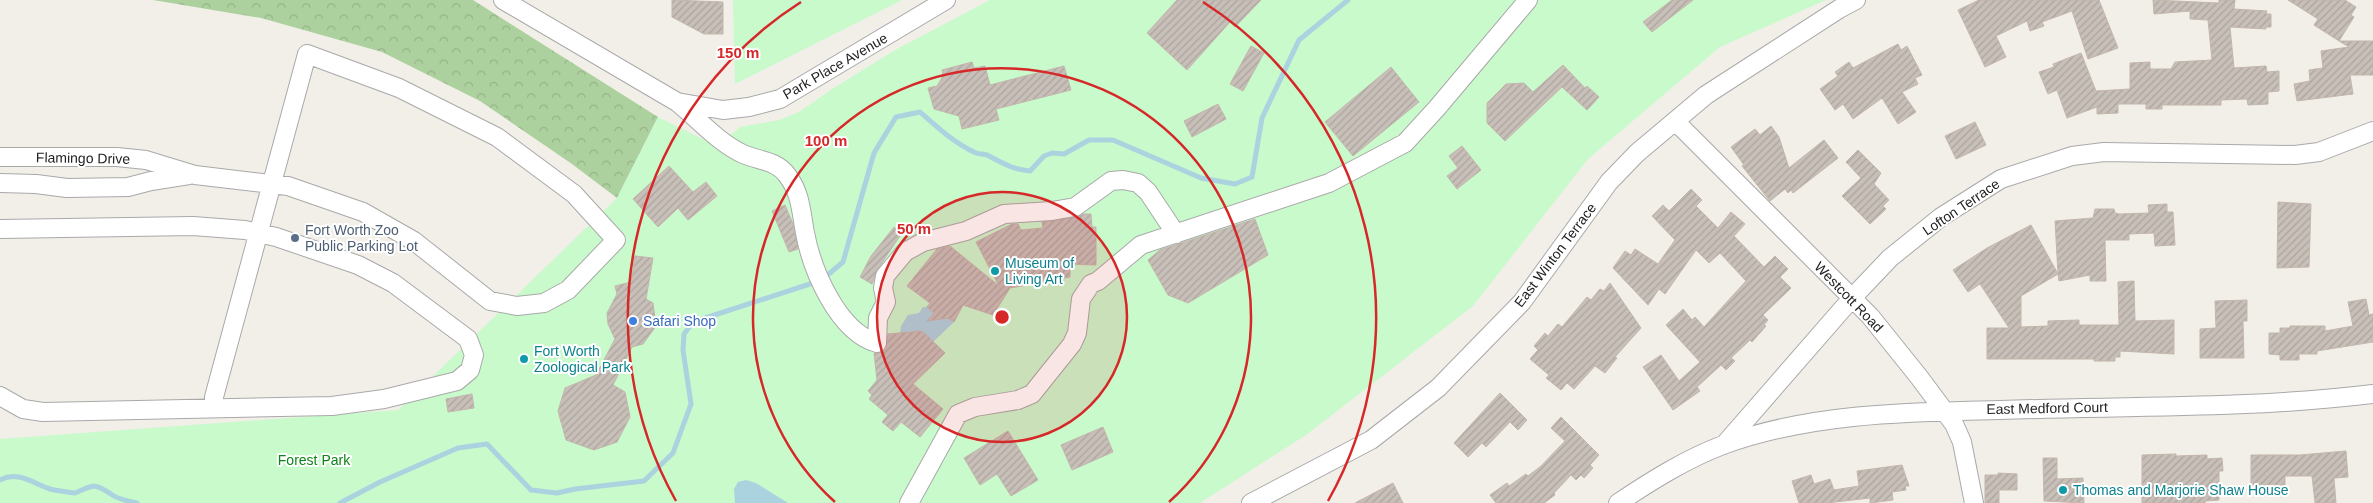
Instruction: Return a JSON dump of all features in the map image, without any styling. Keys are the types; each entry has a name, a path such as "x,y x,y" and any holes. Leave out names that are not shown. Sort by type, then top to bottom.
{"street":[{"name":"Park Place Avenue","path":"503,0 677,102 723,110 749,107 780,99 946,0"},
{"path":"909,503 958,414 975,407 1018,400 1032,394 1072,344 1077,334 1081,299 1084,291 1141,245 1329,183 1405,143 1438,108 1528,0"},
{"name":"East Winton Terrace","path":"1251,503 1371,440 1438,388 1522,302 1609,182 1637,153 1706,95 1856,0"},
{"name":"Flamingo Drive","path":"0,157 116,157 146,160 194,175 288,186 363,212 414,241 490,301 517,306 544,303 568,290 616,240 574,194 497,137 399,88 307,54 272,184"},
{"path":"677,102 724,141 744,154 771,162 786,172 796,187 808,243 828,298 835,310 864,339 877,342 878,318 886,302 883,288 885,276 904,252 923,242 966,231 1004,214 1052,211 1075,207 1111,181 1123,180 1138,183 1148,192 1176,234"},
{"name":"Westcott Road","path":"1675,120 1852,298 1876,324 1944,411 1954,424 1962,442 1974,503"},
{"name":"Lofton Terrace","path":"1724,445 1852,298 1890,258 1941,216 2001,179 2072,156 2104,152 2295,155 2318,152 2356,140 2373,132"},
{"name":"Flamingo Drive","path":"0,182 67,188 128,186 151,180 194,175"},
{"path":"214,408 214,397 272,184"},
{"path":"0,229 193,226 259,233 358,265 393,283 468,339 474,354 473,363 464,377 457,381 384,399 332,406 42,412 23,409 0,396"},
{"name":"East Medford Court","path":"1618,503 1689,460 1724,445 1773,431 1868,415 1944,411 2308,402 2373,394"}],"green space":[{"path":"153,0 473,0 658,117 617,198 572,164 480,101 382,52 261,18"},
{"path":"733,0 902,0 735,84"},
{"name":"Forest Park","path":"990,0 1826,0 1720,47 1588,159 1473,306 1306,435 1200,503 0,503 0,439 398,410 617,198 658,117 717,146 740,127 779,120 799,112 895,50"}],"water":[{"path":"923,307 927,307 942,318 948,317 954,322 933,342 921,330 917,334 915,331 900,333 901,326 908,315 919,313"},
{"path":"746,480 756,483 788,503 735,503 734,489 738,482"}],"building":[{"path":"672,0 723,2 723,34 704,34 672,17"},
{"path":"1177,0 1261,0 1235,27 1230,22 1187,70 1147,33"},
{"path":"1672,0 1693,0 1652,32 1643,22"},
{"path":"1979,0 2099,0 2118,48 2088,59 2072,11 2042,22 2044,26 2030,31 2027,21 1996,36 2006,57 1985,67 1958,10"},
{"path":"2153,0 2219,3 2219,0 2235,0 2234,9 2267,11 2266,14 2271,14 2271,27 2266,27 2266,29 2230,27 2234,68 2266,66 2267,72 2279,71 2279,91 2268,92 2268,104 2248,105 2247,99 2221,100 2221,105 2162,105 2162,109 2146,109 2146,104 2118,104 2118,113 2097,114 2097,107 2067,118 2057,90 2048,94 2039,72 2054,67 2053,64 2081,53 2096,91 2130,89 2130,63 2150,62 2150,69 2171,69 2175,62 2212,60 2208,20 2190,19 2190,11 2154,14"},
{"path":"2288,0 2345,0 2356,7 2351,15 2354,17 2339,41 2314,25 2318,19"},
{"path":"2339,41 2373,41 2373,75 2350,75 2353,94 2297,101 2294,84 2310,81 2309,70 2323,68 2321,51 2349,47"},
{"path":"1898,44 1901,50 1907,46 1922,75 1915,78 1918,84 1902,92 1916,112 1898,124 1882,98 1853,119 1843,104 1835,110 1820,89 1838,76 1835,72 1849,62 1853,68"},
{"path":"1251,46 1264,53 1243,91 1230,84"},
{"path":"972,62 974,68 985,66 990,85 1064,66 1071,90 996,109 999,120 962,129 959,116 934,109 928,88 937,86 943,76 942,70"},
{"path":"1563,65 1585,88 1587,86 1599,97 1587,110 1562,87 1505,141 1487,123 1487,103 1506,84 1524,83 1533,92"},
{"path":"1391,67 1419,102 1353,156 1325,122"},
{"path":"1218,104 1226,119 1192,137 1184,121"},
{"path":"1975,122 1986,145 1956,159 1945,136"},
{"path":"1771,126 1779,137 1789,168 1824,140 1838,158 1793,193 1791,190 1788,193 1785,189 1770,201 1742,166 1744,165 1731,147 1755,129 1760,135"},
{"path":"1462,146 1481,170 1457,189 1447,176 1458,168 1449,156"},
{"path":"1858,150 1881,173 1874,184 1889,200 1883,206 1886,209 1870,224 1842,196 1861,178 1846,162"},
{"path":"669,166 693,192 706,182 717,196 688,220 678,208 658,227 633,199"},
{"path":"1691,189 1702,200 1696,206 1718,228 1731,212 1745,224 1734,236 1764,267 1775,256 1788,269 1780,277 1791,288 1763,315 1768,320 1764,325 1766,326 1752,342 1750,340 1731,358 1735,361 1726,370 1721,365 1697,387 1700,391 1673,410 1643,367 1661,355 1679,381 1700,362 1666,325 1683,309 1692,320 1695,317 1704,327 1746,281 1720,253 1709,263 1696,250 1665,294 1659,289 1648,305 1613,268 1625,251 1631,255 1635,249 1658,264 1675,240 1652,216 1663,205 1669,211"},
{"path":"2278,202 2311,204 2309,267 2277,268"},
{"path":"2167,204 2167,212 2173,212 2175,245 2155,246 2154,233 2129,234 2129,240 2105,240 2106,281 2090,281 2090,275 2059,281 2055,221 2093,218 2095,209 2114,209 2115,213 2119,214 2149,213 2148,205"},
{"path":"785,205 793,224 798,249 789,252 772,211"},
{"name":"Museum of Living Art","path":"1083,214 1091,214 1092,227 1096,227 1096,265 1070,264 1070,277 1010,288 993,315 963,305 954,322 948,318 927,321 934,313 927,307 930,303 907,286 937,249 950,246 999,286 976,242 1012,224 1018,224 1021,230 1043,228 1042,222 1077,217"},
{"path":"1255,219 1268,255 1188,303 1168,295 1148,260 1160,250"},
{"path":"2031,225 2058,274 2021,296 2021,327 2048,326 2048,321 2079,320 2079,325 2119,325 2118,282 2134,281 2135,321 2174,320 2174,354 2120,351 2120,357 2115,357 2115,361 2094,361 2094,359 1987,359 1987,328 2009,328 1980,284 1968,292 1953,270 1987,248"},
{"path":"894,227 902,233 877,270 872,284 860,277 871,256"},
{"path":"635,256 653,258 646,299 653,303 656,326 643,344 632,347 613,385 625,392 630,417 617,442 594,450 566,440 558,411 565,388 596,375 615,339 608,324 607,313 617,294 615,286 631,282"},
{"path":"1610,283 1641,328 1615,357 1617,358 1605,373 1595,366 1574,389 1567,383 1561,390 1546,378 1549,375 1530,359 1538,350 1534,346 1545,333 1548,336 1558,324 1562,327 1587,297 1591,300 1600,289 1604,291"},
{"path":"2366,299 2369,315 2373,314 2373,342 2317,351 2317,354 2299,354 2299,360 2280,360 2280,355 2269,354 2269,333 2280,333 2280,328 2290,328 2290,326 2325,326 2325,331 2353,326 2348,302"},
{"path":"2247,300 2247,321 2243,321 2244,358 2200,358 2200,329 2216,328 2215,301"},
{"path":"922,331 945,353 913,384 943,409 920,437 901,422 893,431 882,422 888,415 869,399 872,395 868,391 877,380 874,353 882,352 886,349 888,334"},
{"path":"1500,393 1527,420 1518,430 1510,422 1486,447 1482,443 1468,457 1454,443"},
{"path":"472,394 474,408 448,412 446,399"},
{"path":"1561,417 1599,455 1590,465 1593,468 1584,478 1581,475 1576,480 1571,475 1554,493 1555,495 1544,503 1496,503 1490,495 1507,483 1509,486 1526,474 1528,476 1541,466 1565,441 1551,428"},
{"path":"1103,427 1113,452 1072,470 1061,445"},
{"path":"1008,431 1038,480 1011,496 997,474 980,485 964,458"},
{"path":"2346,451 2348,477 2334,478 2336,503 2315,503 2312,476 2285,476 2285,485 2251,485 2251,455 2300,455"},
{"path":"2176,454 2176,456 2207,455 2207,459 2222,458 2223,471 2219,471 2219,500 2205,501 2205,503 2142,503 2142,455"},
{"name":"Thomas and Marjorie Shaw House","path":"2043,458 2057,458 2057,479 2083,478 2084,503 2044,501"},
{"path":"1902,465 1909,486 1905,486 1906,490 1892,492 1893,500 1870,503 1870,498 1827,503 1799,503 1792,481 1811,475 1814,484 1830,479 1834,490 1859,486 1857,471"},
{"path":"1998,473 2017,474 2017,490 1999,490 1999,503 1985,503 1985,475 1998,475"},
{"path":"1393,483 1403,503 1355,503"}],"waterway":[{"path":"824,278 843,262 874,153 896,117 920,112 946,134 968,149 1024,170 1030,171 1044,156 1052,153 1064,154 1089,140 1113,140 1201,178 1235,184 1252,177 1262,118 1299,40 1348,0"},
{"path":"340,503 380,482 458,448 487,444 531,490 557,493 575,489 644,481 673,453 691,404 683,350 684,334 693,322 816,282"},
{"path":"0,480 13,476 20,477 50,489 75,493 95,486 114,496 137,503"}],"place":[{"name":"Fort Worth Zoo Public Parking Lot","path":"295,238"},
{"name":"Museum of Living Art","path":"995,271"},
{"name":"Safari Shop","path":"633,321"},
{"name":"Fort Worth Zoological Park","path":"524,359"},
{"name":"Thomas and Marjorie Shaw House","path":"2063,490"}]}
